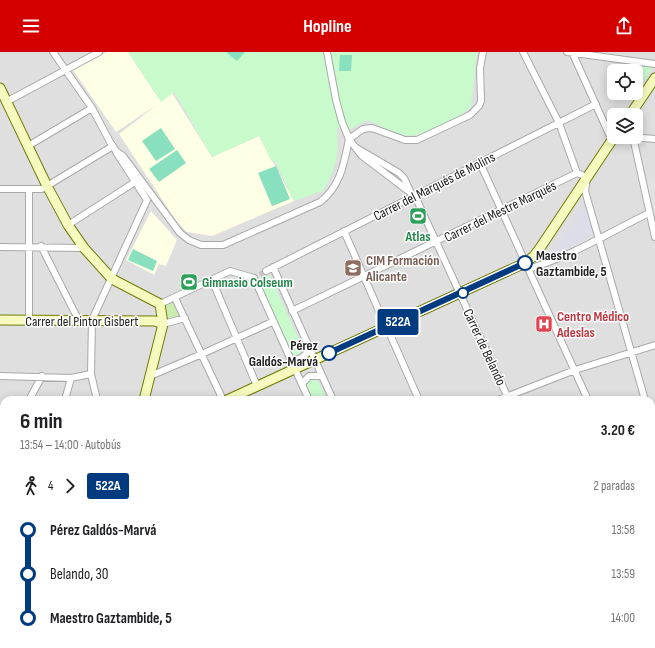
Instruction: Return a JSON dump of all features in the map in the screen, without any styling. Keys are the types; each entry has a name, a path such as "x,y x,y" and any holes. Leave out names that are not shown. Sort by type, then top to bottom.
{"main road":[{"path":"635,108 655,78"},
{"path":"641,108 655,87"},
{"path":"0,88 47,186 68,225 84,248 112,279 160,304 163,324 145,396"},
{"path":"526,266 609,144"},
{"path":"236,396 315,363 526,266 544,251 617,144"},
{"name":"Carrer del Pintor Gisbert","path":"0,320 155,321 163,324"},
{"path":"247,396 296,371"}],"street":[{"path":"53,52 92,108 114,148 147,200 92,320 91,374 96,396"},
{"path":"6,102 99,52"},
{"name":"Carrer de Belando","path":"327,52 336,100 342,122 349,139 355,146 399,173 404,178 436,242 508,396"},
{"path":"114,148 123,156 152,198 183,236 201,245 216,246 248,235 320,202 335,188 340,176 349,139 363,130 372,128 405,140 418,140 470,115 479,106 481,101 480,68 483,52"},
{"path":"523,52 559,123 577,173 587,177 585,191 644,396"},
{"path":"571,52 655,64"},
{"path":"571,52 607,129"},
{"path":"614,52 616,59"},
{"name":"Carrer del Marqués de Molins","path":"260,275 412,193 480,163 596,104"},
{"path":"28,146 92,108"},
{"path":"643,138 655,139"},
{"path":"634,144 655,237"},
{"path":"0,189 42,189 114,148"},
{"path":"480,163 586,396"},
{"name":"Carrer del Mestre Marqués","path":"292,311 577,173"},
{"path":"68,225 135,182"},
{"path":"29,190 29,320"},
{"path":"526,266 539,266 649,213"},
{"path":"344,231 417,396"},
{"path":"40,246 79,321"},
{"path":"0,247 40,246 84,248"},
{"path":"273,268 331,396"},
{"path":"160,304 230,271 260,275 272,322 307,396"},
{"path":"212,280 257,386"},
{"path":"175,298 221,396"},
{"path":"163,324 185,318"},
{"path":"150,376 272,322"},
{"path":"514,396 574,370 655,345"},
{"path":"291,360 299,359 305,356 309,349"},
{"path":"0,376 71,378 91,374"},
{"path":"31,396 42,376"},
{"path":"302,384 309,376 322,376"},
{"path":"66,396 71,378"}],"shaded area":[{"path":"0,52 655,52 655,396 0,396"},
{"path":"107,52 128,52 161,102 172,93 212,157 259,136 294,201 212,236 187,232 177,222 119,134 158,104 116,132 73,70"},
{"path":"655,179 655,215 647,180"},
{"path":"584,203 593,232 589,238 550,256"},
{"path":"151,211 177,240 166,266 159,264 154,275 126,260"}],"green space":[{"path":"128,52 477,52 471,107 448,122 417,135 401,135 367,120 345,132 343,126 337,128 336,161 332,174 323,191 294,201 275,161 272,162 259,136 212,157 174,92 161,102"},
{"path":"226,52 245,52 237,61"},
{"path":"340,55 352,55 351,71 339,71"},
{"path":"643,66 653,67 643,82"},
{"path":"161,128 175,149 156,161 142,141"},
{"path":"177,150 186,163 159,182 149,169"},
{"path":"276,166 290,199 272,206 258,173"},
{"path":"133,249 157,261 153,271 128,260"},
{"path":"269,274 304,351 293,356 258,279"},
{"path":"175,301 182,316 167,319 164,305"},
{"path":"316,377 325,396 311,396 305,382"}],"tunnel":[{"path":"260,275 266,271"}],"bus line":[{"name":"522A","path":"329,353 525,263"}],"place":[{"name":"Atlas","path":"418,216"},
{"name":"Maestro Gaztambide, 5","path":"525,263"},
{"name":"CIM Formación Alicante","path":"353,268"},
{"name":"Gimnasio Colseum","path":"189,282"},
{"name":"Centro Médico Adeslas","path":"544,324"},
{"name":"Pérez Galdós-Marvá","path":"329,353"}]}
